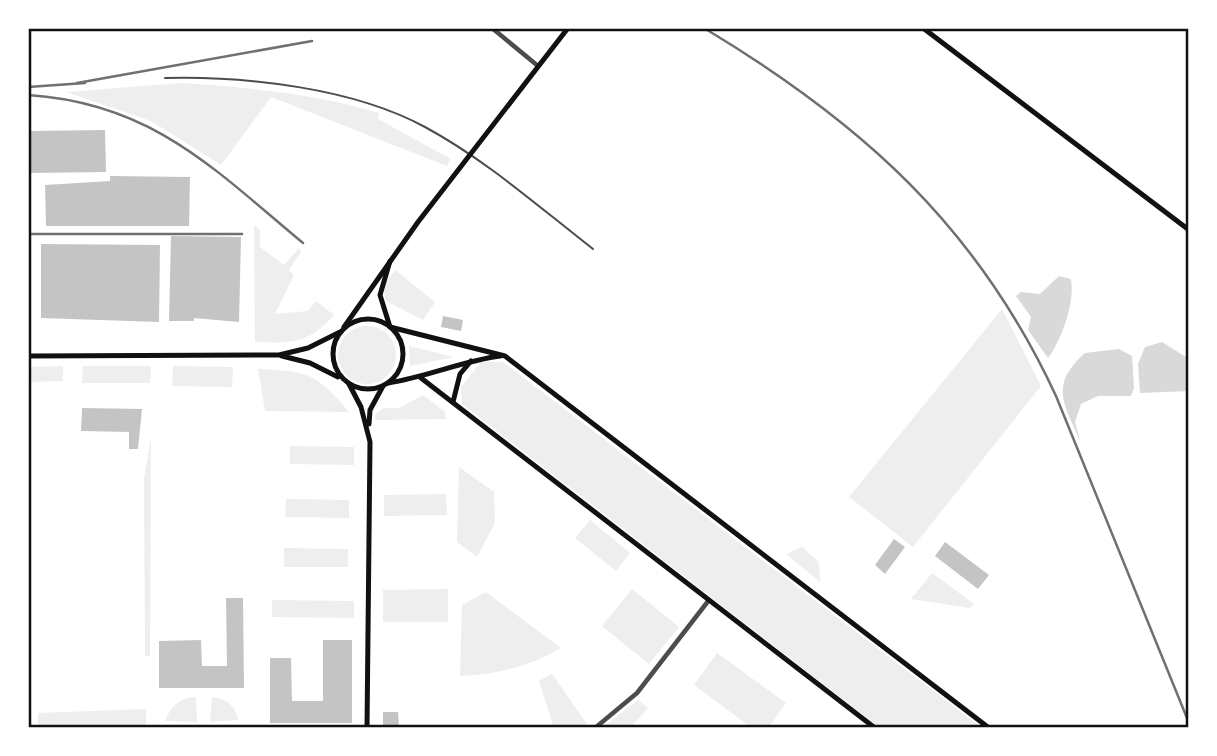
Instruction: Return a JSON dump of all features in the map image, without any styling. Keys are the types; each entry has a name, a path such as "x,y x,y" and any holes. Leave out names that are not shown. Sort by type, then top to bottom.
{"main road":[{"path":"343,380 337,372 332,352 342,330 390,261 568,28"},
{"path":"923,28 1189,230"},
{"path":"367,728 370,410 385,384 396,375 403,355 397,335 390,327 380,295 390,261"},
{"path":"28,356 279,355 309,348 342,330 370,320 505,356 989,728"},
{"path":"279,355 310,363 366,390 421,378 472,360 505,356"},
{"path":"453,402 460,374 472,360"},
{"path":"421,378 875,728"},
{"path":"349,384 361,407 368,431"}],"street":[{"path":"492,28 538,66"},
{"path":"595,728 636,693 709,600"}],"lane":[{"path":"165,78 253,82 361,102 413,121 471,155 593,249"}],"shaded area":[{"path":"181,83 281,92 379,113 378,119 451,159 447,166 271,97 221,165 151,121 66,92"},
{"path":"254,225 260,230 260,247 284,265 299,248 301,252 289,270 294,275 275,314 308,311 316,301 334,315 307,337 289,342 255,342"},
{"path":"395,270 435,302 423,320 386,301 383,286"},
{"path":"1059,276 1071,279 1071,299 1062,331 1048,358 1028,330 1031,317 1016,296 1021,292 1040,294"},
{"path":"1002,309 1041,386 913,547 849,497"},
{"path":"361,326 373,326 388,334 396,349 396,361 388,376 373,384 361,384 346,376 338,361 338,349 346,334"},
{"path":"1162,342 1189,359 1189,391 1140,393 1138,364 1145,347"},
{"path":"409,346 454,357 410,366"},
{"path":"1119,349 1132,356 1134,388 1131,396 1098,396 1081,404 1075,422 1080,440 1063,395 1067,375 1085,353"},
{"path":"481,362 503,362 982,728 880,728 462,404 461,387"},
{"path":"63,366 63,381 28,382 28,367"},
{"path":"83,366 151,366 150,383 82,383"},
{"path":"173,366 233,367 232,387 172,386"},
{"path":"258,369 289,371 310,377 328,389 349,412 265,411"},
{"path":"423,395 445,412 446,419 375,420 375,414 384,408 399,408"},
{"path":"151,438 150,656 145,656 144,479"},
{"path":"290,446 354,447 354,465 290,464"},
{"path":"459,467 494,492 495,523 477,557 457,542"},
{"path":"446,494 447,515 384,516 384,495"},
{"path":"286,499 349,500 349,518 285,517"},
{"path":"590,520 630,553 616,571 575,538"},
{"path":"802,547 819,562 820,582 786,554"},
{"path":"284,548 348,549 348,567 284,567"},
{"path":"932,573 974,604 970,608 911,599"},
{"path":"448,589 448,622 383,622 383,590"},
{"path":"632,589 679,627 649,664 602,626"},
{"path":"486,592 561,648 512,668 460,676 462,605"},
{"path":"272,600 354,601 354,618 272,617"},
{"path":"717,653 786,703 768,728 752,728 694,685"},
{"path":"552,674 587,724 581,728 554,728 539,681"},
{"path":"196,697 197,722 165,721 176,704"},
{"path":"212,697 230,704 238,720 210,722"},
{"path":"638,700 648,708 630,728 602,728"},
{"path":"146,709 146,728 38,728 38,713"}],"building":[{"path":"105,130 106,172 28,173 28,131"},
{"path":"110,176 190,177 189,226 46,226 45,185 110,181"},
{"path":"171,236 241,237 239,322 194,318 194,321 169,321"},
{"path":"41,244 160,245 159,322 41,318"},
{"path":"443,316 463,320 461,331 441,327"},
{"path":"82,408 142,409 138,449 129,449 129,432 81,431"},
{"path":"894,539 905,547 885,574 875,565"},
{"path":"945,542 989,575 978,589 935,556"},
{"path":"226,598 243,598 244,688 159,688 159,641 201,640 202,666 227,666"},
{"path":"323,640 352,640 352,723 270,723 270,658 291,658 292,701 323,701"},
{"path":"383,712 398,712 399,728 383,728"}],"railway":[{"path":"704,28 815,102 864,141 910,184 952,230 990,280 1025,335 1056,396 1189,723"},
{"path":"77,83 312,41"},
{"path":"28,87 85,83"},
{"path":"28,95 72,101 111,111 146,126 179,144 210,166 303,243"},
{"path":"28,234 242,234"}]}
